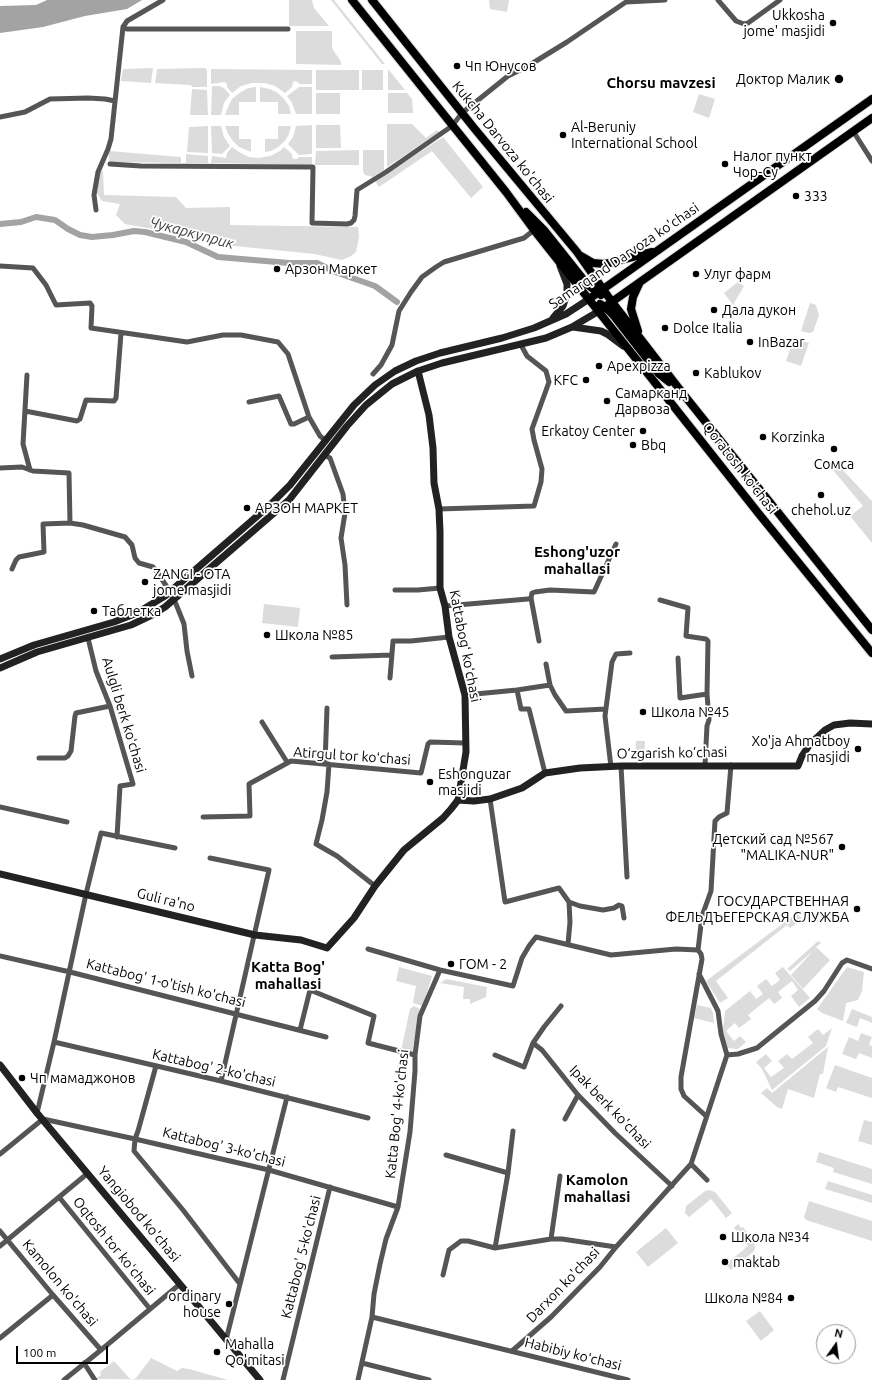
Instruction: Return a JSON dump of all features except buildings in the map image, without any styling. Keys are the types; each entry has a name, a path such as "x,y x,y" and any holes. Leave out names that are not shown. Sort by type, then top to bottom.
{"main road":[{"name":"Kukcha Darvoza ko'chasi","path":"352,0 506,192 589,299"},
{"name":"Kukcha Darvoza ko'chasi","path":"372,0 462,113 577,252 600,291 605,307"},
{"name":"Samarqand Darvoza ko'chasi","path":"589,299 872,99"},
{"name":"Samarqand Darvoza ko'chasi","path":"605,307 872,118"},
{"path":"506,192 544,230 587,284 600,291"},
{"path":"577,252 590,261 601,264 656,251"},
{"path":"640,282 633,297 631,309 633,319 643,343"},
{"name":"Qoratosh ko'chasi","path":"589,299 605,307 643,343 872,630"},
{"path":"605,307 614,316 659,374 684,395"},
{"name":"Qoratosh ko'chasi","path":"605,307 631,352 872,653"}],"street":[{"path":"96,210 94,195 98,172 110,140 124,24 163,0"},
{"path":"110,164 141,166 313,167 312,223 347,224 354,220 357,190 386,172 452,126 462,113 508,76 528,66 567,42 626,2 666,0"},
{"path":"718,0 736,21 744,24 748,23 780,0"},
{"path":"127,29 288,29"},
{"path":"0,117 24,112 50,99 88,98 115,101"},
{"path":"853,131 872,160"},
{"path":"373,374 381,365 392,345 399,311 410,292 422,277 444,262 524,238 534,230"},
{"path":"546,324 561,310 567,297 567,284 557,258"},
{"path":"0,266 32,268 46,285 56,305 90,303 92,306 91,328 187,342 223,335 241,335 278,342 288,354 308,417 320,436 325,440"},
{"name":"Samarqand Darvoza ko'chasi","path":"0,659 34,645 114,622 137,613 170,592 261,513 290,485 358,400 375,385 395,371 416,361 440,353 502,338 546,324 566,314 589,299"},
{"name":"Samarqand Darvoza ko'chasi","path":"0,668 37,652 141,621 174,600 266,520 296,491 347,426 366,405 392,384 418,371 442,363 546,338 572,327 605,307"},
{"path":"572,327 596,330 607,334 631,352"},
{"path":"25,411 77,421 82,416 86,400 113,402 116,398 121,333"},
{"path":"502,338 498,341 497,345 504,349"},
{"path":"439,509 534,506 541,482 542,468 532,428 550,382 546,371 527,356 521,345"},
{"name":"Kattabogʻ koʻchasi","path":"418,371 429,415 433,448 434,484 439,509 440,588 445,606 449,637 465,695 466,752 458,800"},
{"path":"27,375 23,444 30,470"},
{"path":"249,402 279,396 291,424 308,417"},
{"path":"324,455 330,458 344,498 345,513 341,538 345,564 347,605"},
{"path":"0,468 22,467 30,470 69,473 70,523"},
{"path":"261,513 266,520"},
{"path":"12,570 16,560 19,557 44,552 44,524 70,523 84,525 125,538 132,545 135,558 139,563 153,567 174,600 184,624 192,676"},
{"path":"539,641 531,598 532,593 550,590 594,592 616,544"},
{"path":"395,590 440,588"},
{"path":"445,606 531,598"},
{"path":"660,600 688,608 686,636 708,640 707,694 709,720 707,726 705,765"},
{"path":"390,678 393,641 411,641 449,637"},
{"name":"Aulgli berk koʻchasi","path":"88,638 96,671 110,706 133,784 120,786 117,837"},
{"path":"610,767 606,709 614,656 618,653 630,653"},
{"path":"332,657 392,655"},
{"path":"678,658 680,698 707,694"},
{"path":"546,664 550,685 566,711 606,709"},
{"path":"465,695 550,685"},
{"path":"517,690 521,709 529,709 545,773"},
{"path":"39,758 65,758 68,756 76,712 110,706"},
{"path":"327,708 326,799 316,844 337,856 375,886 404,850 443,818 458,800"},
{"path":"262,722 287,762"},
{"name":"O‘zgarish ko‘chasi","path":"458,800 474,801 490,799 522,788 545,773 580,768 705,765 798,766 802,756 810,744 825,730 834,725 850,723 872,724"},
{"name":"Atirgul tor koʻchasi","path":"203,817 250,816 249,784 291,760 421,773 428,744 430,742 465,743"},
{"path":"706,1116 684,1096 681,1088 681,1077 700,974 702,957 698,950 702,916 711,891 715,821 719,817 728,813 731,765"},
{"path":"621,766 626,877"},
{"path":"490,799 505,902 559,888 570,902 580,906 603,910 614,908 619,905 622,906 624,918"},
{"path":"0,807 67,822"},
{"path":"37,1113 101,833 175,848"},
{"path":"210,858 269,870 221,1081"},
{"name":"Guli ra'no","path":"0,874 254,935 301,940 327,948 354,918 375,886"},
{"path":"568,944 570,902"},
{"path":"368,949 440,970 513,986 522,958 536,937 611,955 676,949 698,950"},
{"name":"Kattabog' 1-o'tish ko'chasi","path":"0,956 237,1013 326,1037"},
{"path":"700,974 718,1011 721,1034 727,1055 738,1054 757,1048 815,1001 824,991 842,963 847,960 872,969"},
{"name":"Katta Bog' 4-ko'chasi","path":"358,1380 372,1317 374,1294 380,1264 386,1239 398,1207 410,1132 416,1071 415,1055 420,1016 440,970"},
{"path":"300,1030 310,990 374,1016 368,1044 415,1055"},
{"path":"495,1055 524,1067 533,1043 561,1006"},
{"name":"Kattabog' 2-ko'chasi","path":"54,1042 221,1081 368,1118"},
{"name":"Ipak berk ko'chasi","path":"533,1043 542,1050 578,1095 615,1133 672,1186"},
{"name":"Darxon ko'chasi","path":"512,1351 552,1317 600,1267 616,1247 691,1164 727,1055"},
{"name":"Yangiobod ko'chasi","path":"0,1064 37,1113 260,1380"},
{"path":"156,1066 135,1138 134,1151 183,1210 240,1284"},
{"path":"565,1119 578,1095"},
{"path":"226,1340 287,1098"},
{"path":"0,1154 43,1119"},
{"name":"Kattabog' 3-ko'chasi","path":"43,1119 135,1138 269,1170 330,1186 398,1207"},
{"path":"495,1248 508,1173 513,1131"},
{"path":"446,1154 508,1173"},
{"path":"691,1164 707,1180"},
{"path":"0,1246 88,1173"},
{"path":"552,1239 560,1176"},
{"name":"Kattabog' 5-ko'chasi","path":"283,1380 330,1186"},
{"name":"Oqtosh tor koʻchasi","path":"59,1197 150,1309"},
{"name":"Kamolon ko'chasi","path":"0,1231 52,1295 101,1350"},
{"path":"443,1275 449,1250 461,1241 468,1241 495,1248 552,1239 562,1239 616,1247"},
{"path":"64,1380 180,1284"},
{"path":"0,1338 52,1295"},
{"path":"372,1317 512,1351"},
{"name":"Habibiy koʻchasi","path":"512,1351 628,1380"},
{"path":"84,1363 95,1380"},
{"path":"362,1363 429,1380"}],"shaded area":[{"path":"47,0 142,0 127,9 85,16 43,27 0,33 0,6 36,5"},
{"path":"289,0 312,0 314,8 329,26 289,26"},
{"path":"331,0 334,0 385,64 382,64"},
{"path":"489,0 509,0 507,12 490,9"},
{"path":"296,31 332,31 332,48 341,62 341,65 296,64"},
{"path":"153,68 151,83 121,81 123,69"},
{"path":"205,68 207,70 207,87 155,83 157,69"},
{"path":"211,69 312,70 312,84 300,84 296,81 293,82 292,87 285,93 275,86 264,83 252,83 241,86 232,93 225,82 211,84"},
{"path":"316,70 359,70 359,90 316,90"},
{"path":"362,70 383,70 383,90 362,90"},
{"path":"389,70 405,90 388,90"},
{"path":"212,86 220,86 230,95 224,103 221,115 211,115"},
{"path":"256,87 256,102 239,102 239,115 225,115 232,99 246,89"},
{"path":"260,87 270,89 278,93 289,106 291,114 278,114 278,102 260,102"},
{"path":"299,87 312,87 312,114 296,114 292,103 287,96"},
{"path":"192,89 207,90 208,115 190,115"},
{"path":"316,93 340,93 340,114 316,114"},
{"path":"388,93 407,93 412,99 413,113 388,113"},
{"path":"699,94 715,99 709,118 693,112"},
{"path":"387,124 412,124 426,138 437,130 439,132 387,167"},
{"path":"312,125 312,154 299,155 288,144 293,137 296,126"},
{"path":"316,125 340,125 341,148 316,148"},
{"path":"208,126 208,153 187,152 189,127"},
{"path":"211,126 221,126 224,137 230,146 222,154 212,153"},
{"path":"225,126 239,126 239,139 251,139 251,152 239,147 233,141"},
{"path":"278,126 291,126 289,134 285,141 278,147 271,151 265,152 265,139 278,139"},
{"path":"443,137 483,187 471,198 432,151 379,187 375,181"},
{"path":"232,147 249,157 259,158 270,156 280,151 284,147 292,154 294,159 299,157 312,157 312,165 211,163 212,156 226,158 227,153"},
{"path":"359,150 359,165 315,165 316,151"},
{"path":"363,150 384,150 384,170 373,177 365,175 363,171"},
{"path":"109,151 181,157 181,163 109,162"},
{"path":"186,154 208,156 208,163 186,163"},
{"path":"100,171 103,171 104,195 176,197 186,208 230,207 230,225 358,227 359,237 356,252 342,260 314,254 225,245 175,233 125,224 116,215 120,204 102,201 97,193"},
{"path":"738,282 744,286 733,305 724,293"},
{"path":"810,303 816,305 819,315 813,332 809,333 801,331"},
{"path":"794,338 809,343 801,366 786,361"},
{"path":"838,465 872,501 872,543 850,516 863,506 832,469"},
{"path":"264,604 300,608 298,627 262,623"},
{"path":"636,741 645,741 644,759 635,759"},
{"path":"797,913 802,919 790,928 787,925 716,981 728,998 720,1003 706,981"},
{"path":"818,941 821,943 816,947 830,960 803,989 791,975 813,951 790,971 787,969"},
{"path":"399,967 432,976 423,1006 413,1003 416,986 396,981"},
{"path":"783,967 810,998 799,1007 791,996 798,990 792,981 778,992 782,998 774,1004 769,998 748,1015 751,1019 739,1028 735,1023 726,1031 734,1041 740,1036 746,1042 738,1049 727,1048 722,1040 725,1011 750,991 756,999 763,994 757,986 766,979 772,986 780,980 775,973"},
{"path":"847,967 864,972 862,991 858,1000 846,1003 843,1021 822,1013 817,1009"},
{"path":"446,979 487,987 486,997 470,1004 470,999 463,999 464,987 440,983"},
{"path":"697,1005 711,1008 714,1023 694,1018"},
{"path":"414,1006 420,1009 412,1053 401,1051 410,1009"},
{"path":"852,1009 872,1017 872,1023 860,1018 857,1027 846,1023"},
{"path":"832,1028 826,1046 772,1090 762,1069 756,1062 766,1054 772,1061 764,1068 771,1077 784,1068 778,1061 787,1054 792,1059 813,1043 808,1037 818,1029 823,1035"},
{"path":"861,1033 872,1037 869,1045 872,1046 872,1058 859,1053 856,1059 842,1054 849,1037 858,1041"},
{"path":"828,1047 823,1074 820,1074 814,1098 788,1089 782,1109 777,1107 761,1093 767,1088 772,1093"},
{"path":"835,1065 872,1078 872,1098 838,1087 836,1092 826,1088"},
{"path":"864,1120 872,1122 872,1145 858,1141"},
{"path":"819,1152 872,1169 872,1184 833,1172 834,1168 816,1162"},
{"path":"828,1181 872,1195 872,1203 825,1189"},
{"path":"709,1190 715,1192 732,1213 726,1218 711,1199 689,1217 685,1213 686,1206 705,1191"},
{"path":"809,1201 872,1221 872,1241 806,1220 804,1217"},
{"path":"738,1224 741,1228 743,1227 754,1241 755,1249 731,1270 726,1264 748,1246 734,1228"},
{"path":"666,1228 678,1243 648,1267 636,1252"},
{"path":"760,1311 774,1330 761,1341 746,1321"},
{"path":"151,1358 177,1371 182,1368 189,1369 228,1380 133,1379 136,1378"},
{"path":"114,1361 130,1379 95,1379 101,1375 100,1372"}],"waterway":[{"name":"Чукаркуприк","path":"0,224 21,222 36,217 55,220 80,235 92,237 134,231 145,232 186,242 218,257 289,263 317,263 335,272 375,286 397,302"}],"place":[{"name":"Ukkosha jome' masjidi","path":"833,23"},
{"name":"Чп Юнусов","path":"457,66"},
{"name":"Доктор Малик","path":"839,79"},
{"name":"Al-Beruniy International School","path":"563,135"},
{"name":"Налог пункт Чор-Су","path":"725,164"},
{"name":"333","path":"796,196"},
{"name":"Арзон Маркет","path":"277,269"},
{"name":"Улуг фарм","path":"696,274"},
{"name":"Дала дукон","path":"714,310"},
{"name":"Dolce Italia","path":"665,328"},
{"name":"InBazar","path":"750,342"},
{"name":"Apexpizza","path":"599,366"},
{"name":"Kablukov","path":"696,373"},
{"name":"KFC","path":"586,380"},
{"name":"Самарканд Дарвоза","path":"607,401"},
{"name":"Erkatoy Center","path":"643,431"},
{"name":"Korzinka","path":"763,437"},
{"name":"Bbq","path":"633,445"},
{"name":"Сомса","path":"834,449"},
{"name":"chehol.uz","path":"821,495"},
{"name":"АРЗОН МАРКЕТ","path":"247,508"},
{"name":"ZANGI - OTA jome masjidi","path":"145,582"},
{"name":"Таблетка","path":"94,611"},
{"name":"Школа №85","path":"267,635"},
{"name":"Школа №45","path":"643,712"},
{"name":"Xo'ja Ahmatboy masjidi","path":"858,749"},
{"name":"Eshonguzar masjidi","path":"430,782"},
{"name":"Детский сад №567 \"MALIKA-NUR\"","path":"842,847"},
{"name":"ГОСУДАРСТВЕННАЯ ФЕЛЬДЪЕГЕРСКАЯ СЛУЖБА","path":"857,909"},
{"name":"ГОМ - 2","path":"451,964"},
{"name":"Чп мамаджонов","path":"22,1078"},
{"name":"Школа №34","path":"723,1237"},
{"name":"maktab","path":"725,1262"},
{"name":"Школа №84","path":"791,1298"},
{"name":"ordinary house","path":"229,1304"},
{"name":"Mahalla Qo'mitasi","path":"217,1352"}],"district":[{"name":"Chorsu mavzesi","path":"661,83"},
{"name":"Eshong'uzor mahallasi","path":"577,560"},
{"name":"Katta Bog' mahallasi","path":"288,976"},
{"name":"Kamolon mahallasi","path":"597,1188"}]}
